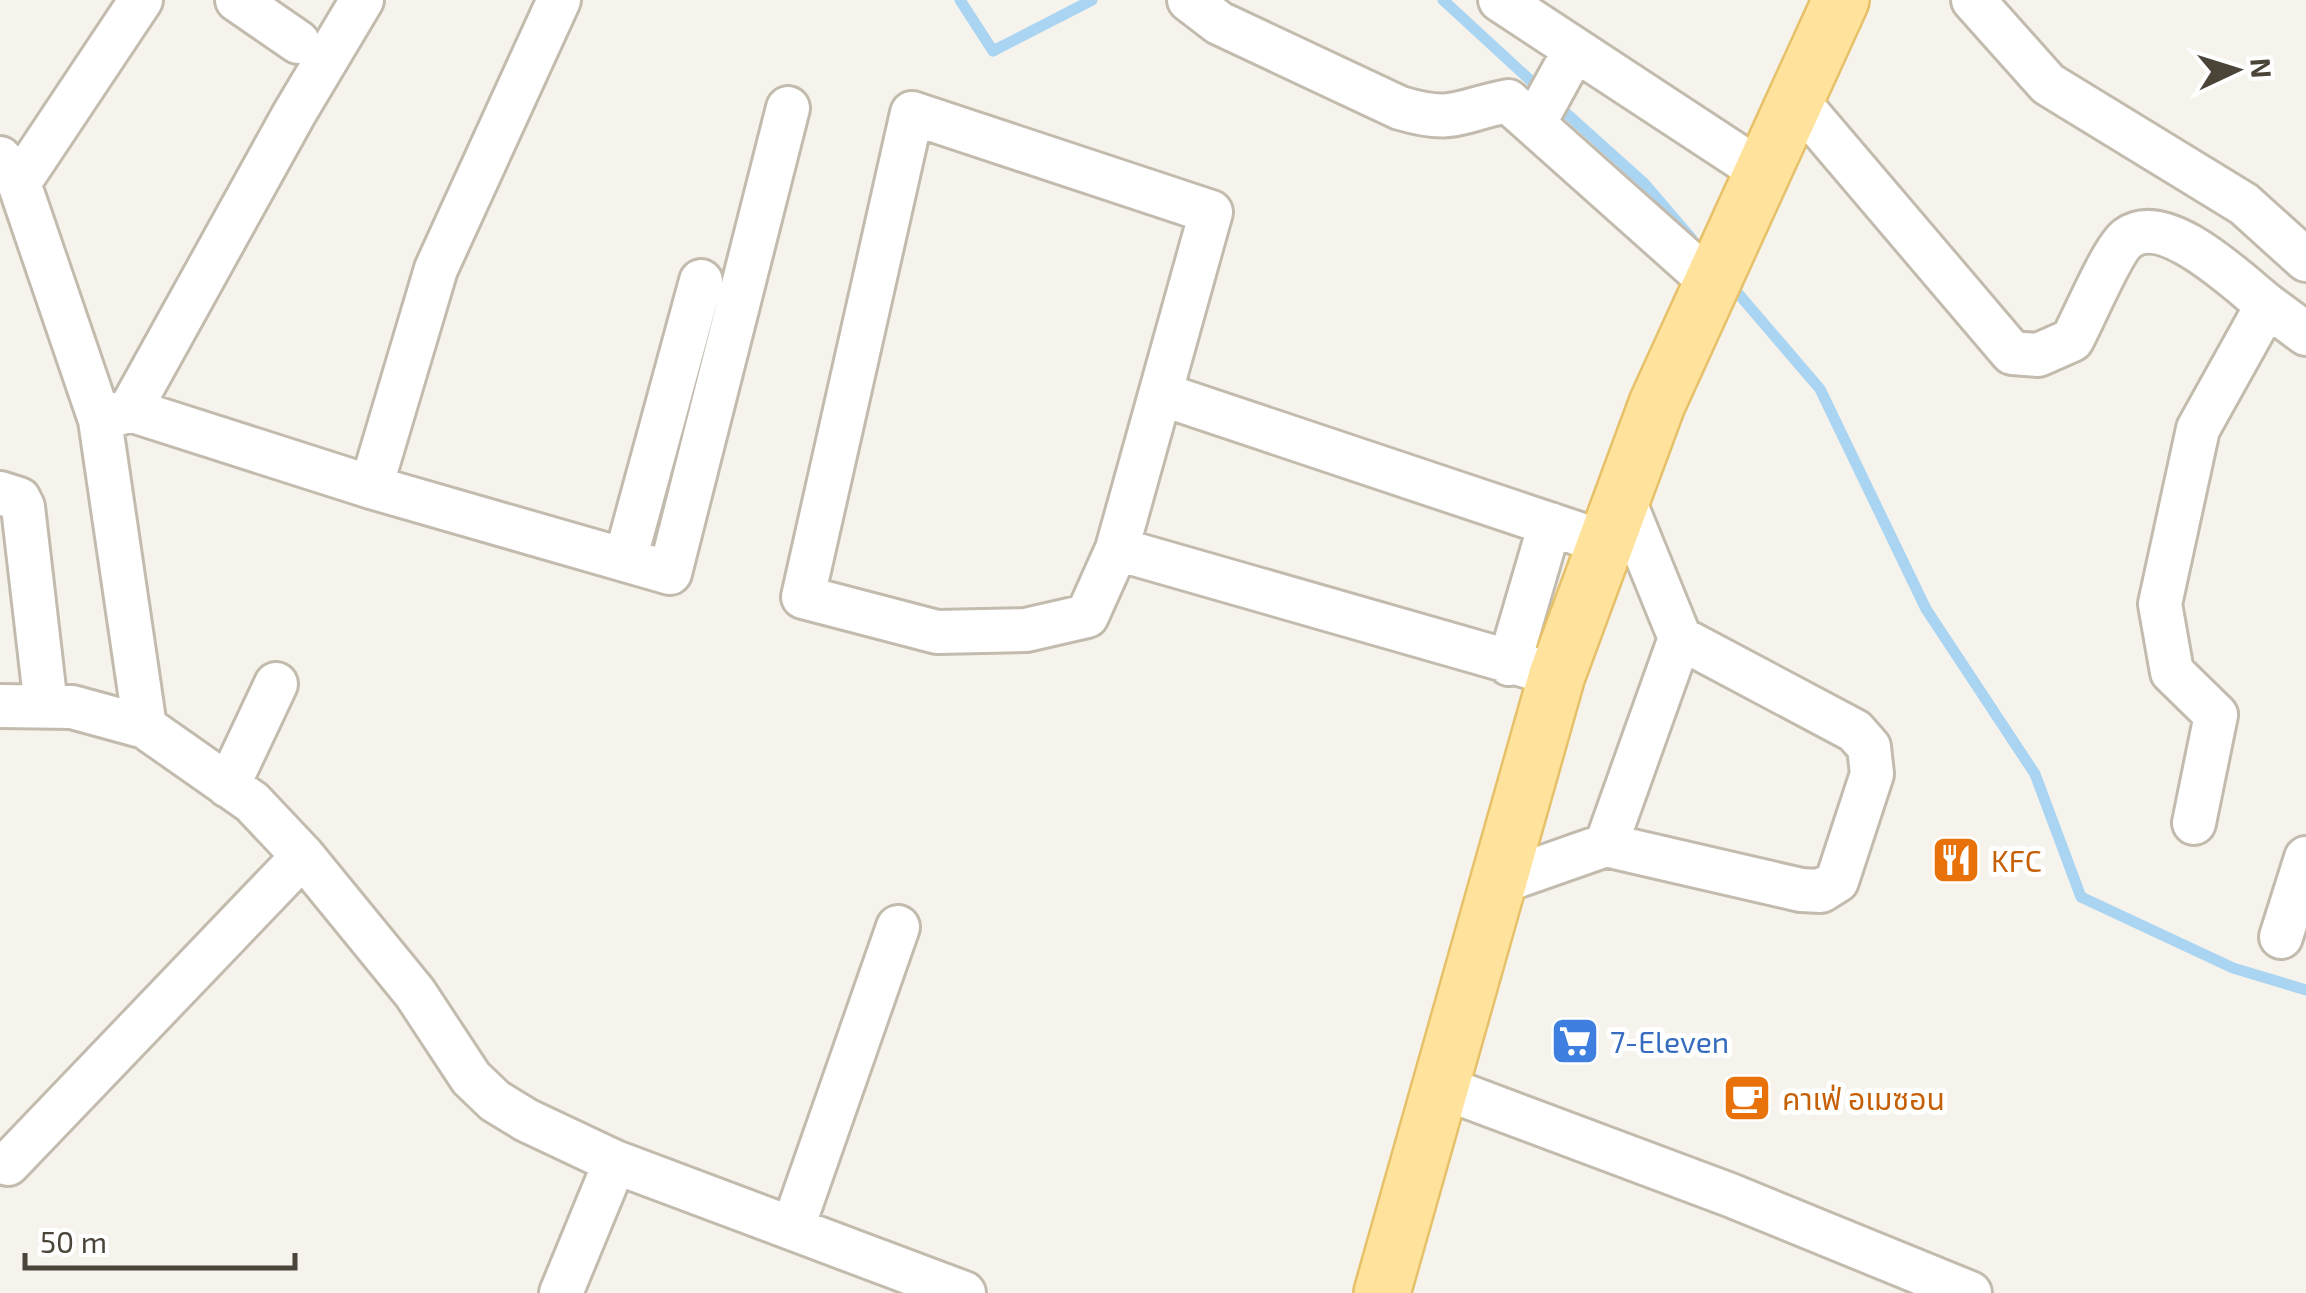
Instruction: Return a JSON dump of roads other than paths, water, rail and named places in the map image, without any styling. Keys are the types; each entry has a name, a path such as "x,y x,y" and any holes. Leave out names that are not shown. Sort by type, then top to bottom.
{"main road":[{"path":"1382,1293 1498,883 1533,670 1614,520 1658,404 1841,0"}],"street":[{"path":"141,0 10,171 115,415 145,727"},
{"path":"237,0 298,42"},
{"path":"115,415 362,0"},
{"path":"371,487 436,269 559,0"},
{"path":"1189,0 1219,23 1400,108 1454,118 1551,92 1762,172"},
{"path":"1500,0 1551,92 1723,259"},
{"path":"1973,0 2048,84 2244,204 2306,260"},
{"path":"1795,98 2012,353 2038,355 2072,340 2114,257 2128,238 2153,231 2180,238 2306,334"},
{"path":"115,415 670,573 788,108"},
{"path":"912,112 1211,212 1161,394 1117,549 1086,616 1026,630 937,632 804,597 912,112"},
{"path":"625,560 700,281"},
{"path":"2194,823 2216,715 2172,672 2160,604 2198,428 2267,305"},
{"path":"1161,394 1550,524 1614,520 1680,638 1855,730 1869,747 1872,774 1838,881 1822,891 1801,890 1606,845 1498,883"},
{"path":"0,493 19,499 23,507 46,706"},
{"path":"1117,549 1533,670 1550,524"},
{"path":"1606,845 1680,638"},
{"path":"228,786 276,684"},
{"path":"0,706 72,707 145,727 252,802 303,856 415,993 472,1078 495,1101 526,1120 616,1162 964,1293"},
{"path":"8,1164 303,856"},
{"path":"2281,936 2306,858"},
{"path":"793,1226 898,926"},
{"path":"1439,1086 1730,1194 1970,1293"},
{"path":"561,1293 616,1162"}],"waterway":[{"path":"960,0 993,51 1092,0"},
{"path":"1443,0 1543,92"},
{"path":"1556,104 1644,183 1692,239"},
{"path":"1730,284 1820,389 1926,609 2035,774 2081,897 2233,968 2306,990"}],"place":[{"name":"KFC","path":"1956,860"},
{"name":"7-Eleven","path":"1575,1041"},
{"name":"คาเฟ่ อเมซอน","path":"1747,1098"}]}
